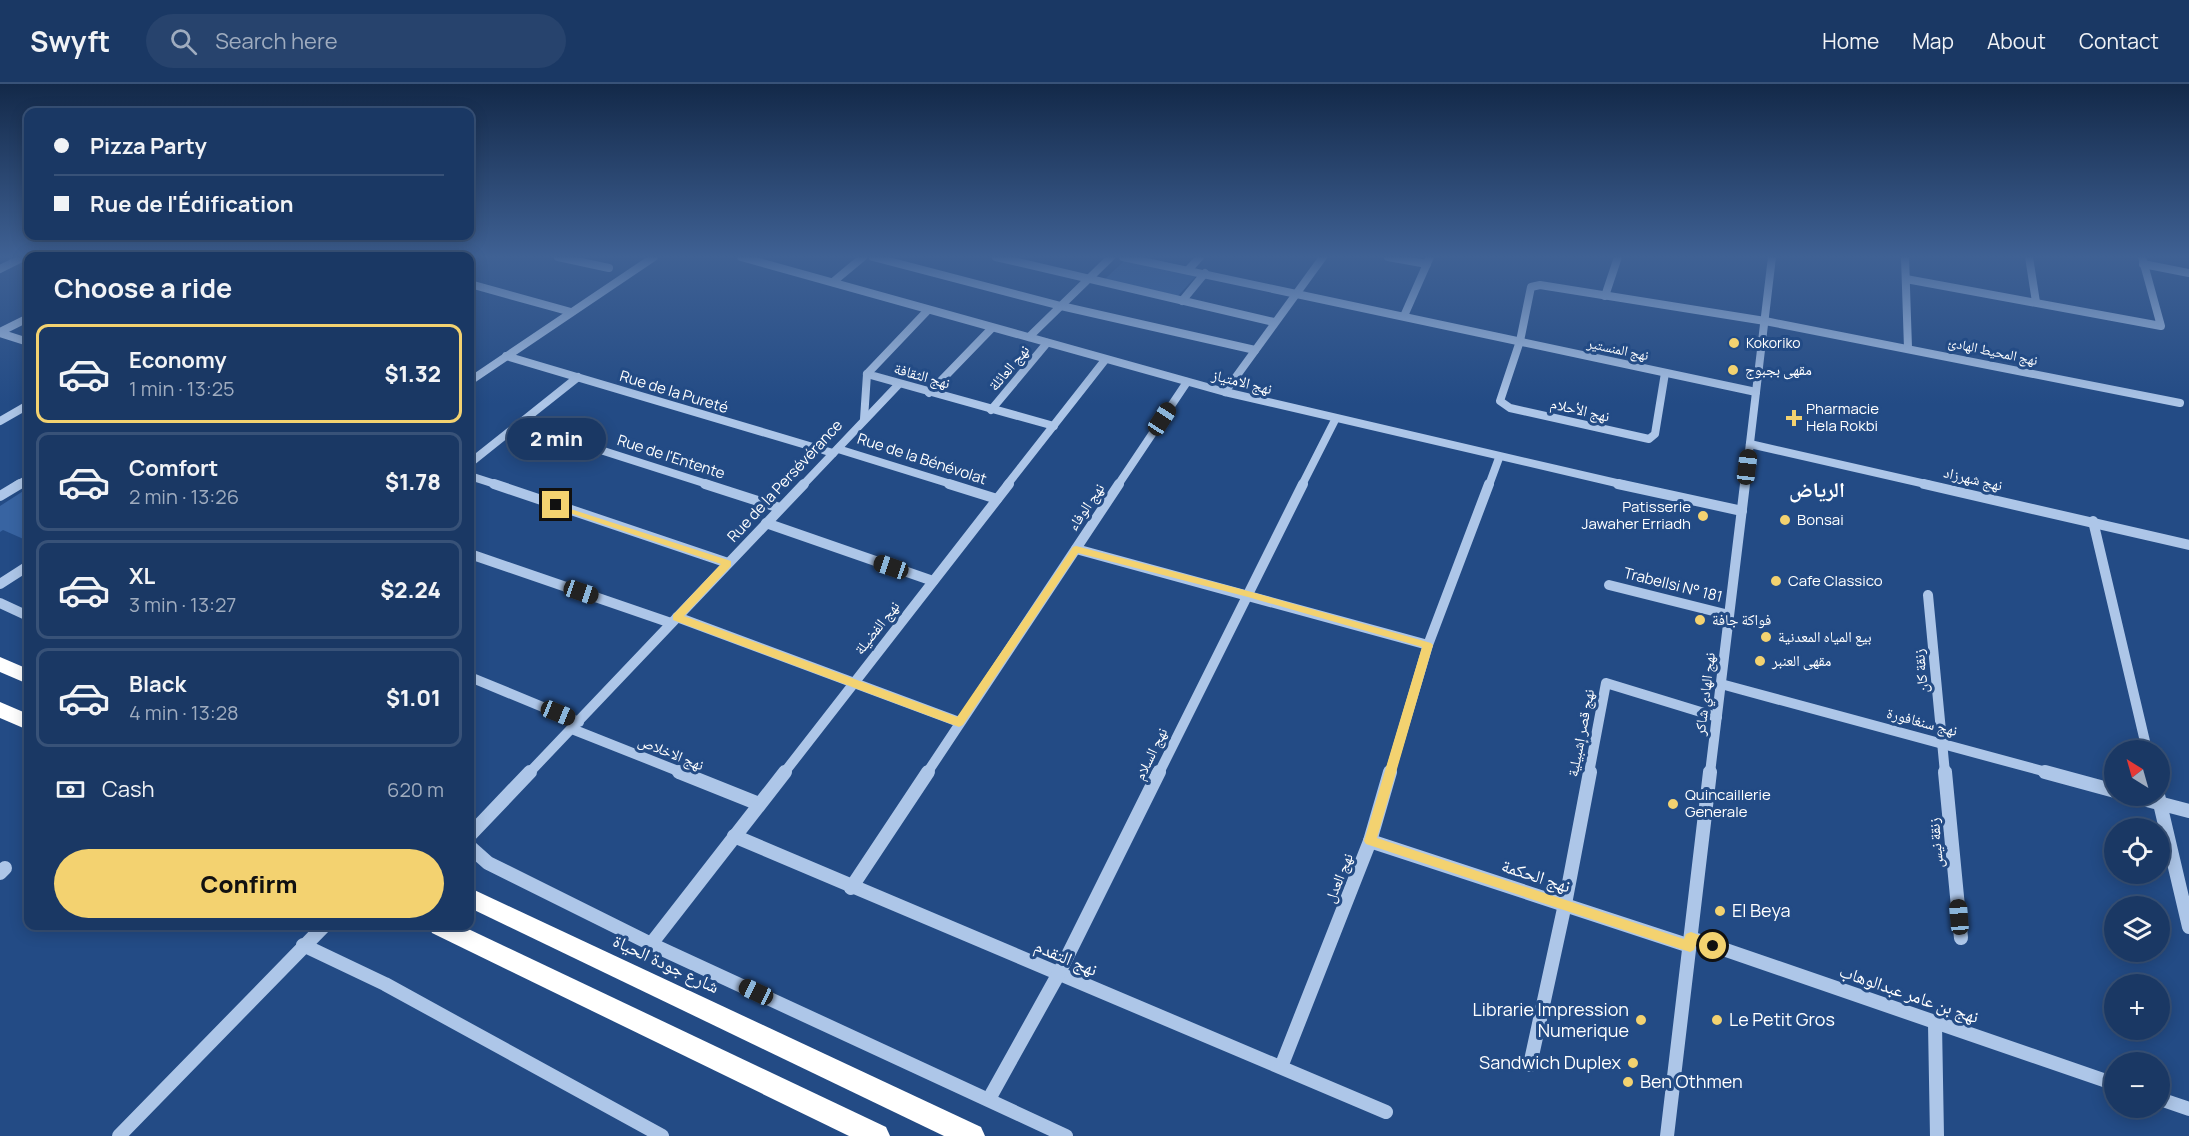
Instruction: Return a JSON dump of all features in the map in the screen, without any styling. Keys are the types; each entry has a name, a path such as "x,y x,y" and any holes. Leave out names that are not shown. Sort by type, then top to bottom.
{"highway":[{"path":"0,664 24,675"},
{"path":"0,709 24,721"},
{"name":"شارع جودة الحياة","path":"474,900 972,1136"},
{"path":"448,930 877,1136"}],"street":[{"path":"550,306 571,312"},
{"path":"474,378 580,306"},
{"name":"نهج الامتياز","path":"915,306 1105,360 1335,420 1742,511"},
{"path":"1029,337 1061,306"},
{"path":"1061,306 1255,350"},
{"path":"1204,306 1274,322"},
{"path":"1225,392 1287,306"},
{"name":"نهج المنستير","path":"1358,306 1756,392"},
{"path":"1404,316 1408,306"},
{"name":"نهج المحيط الهادئ","path":"1520,341 1527,306"},
{"name":"نهج المحيط الهادئ","path":"1670,306 1765,321 1908,348 2180,403"},
{"name":"نهج الهادي شاكر","path":"1667,1136 1767,306"},
{"path":"1907,306 1908,348"},
{"path":"2057,306 2161,326 2155,306"},
{"name":"نهج الثقافة","path":"928,310 867,374 1054,426"},
{"path":"0,333 24,320"},
{"path":"930,393 992,328"},
{"path":"0,333 24,341"},
{"name":"نهج الأحلام","path":"1520,341 1500,401 1502,404 1645,439 1655,434 1665,372"},
{"name":"نهج العائلة","path":"992,410 1047,343"},
{"name":"Rue de la Pureté","path":"506,356 836,451"},
{"name":"نهج الفضيلة","path":"651,944 1105,360"},
{"path":"864,419 867,374"},
{"path":"474,460 578,377"},
{"name":"نهج الوفاء","path":"851,888 959,722 1187,382"},
{"name":"Rue de la Persévérance","path":"474,831 899,384"},
{"path":"0,421 24,407"},
{"name":"نهج السلام","path":"989,1099 1058,975 1335,420"},
{"name":"Rue de l'Entente","path":"519,424 780,508"},
{"name":"نهج شهرزاد","path":"1750,444 2093,521 2189,545"},
{"name":"Rue de la Bénévolat","path":"836,451 997,499"},
{"name":"نهج العدل","path":"1281,1067 1370,841 1428,645 1499,458"},
{"path":"474,477 728,563"},
{"path":"0,496 24,481"},
{"path":"2093,521 2145,740"},
{"path":"766,523 933,581"},
{"path":"1076,549 1248,594 1428,645"},
{"path":"474,555 674,620 959,722"},
{"path":"0,584 24,569"},
{"name":"Trabellsi N° 181","path":"1609,585 1729,615"},
{"name":"زنقة كان","path":"1928,595 1944,745"},
{"path":"0,603 24,614"},
{"name":"نهج الاخلاص","path":"474,679 759,804"},
{"name":"نهج قصر إشبيلية","path":"1565,904 1606,683 1717,717"},
{"name":"نهج سنغافورة","path":"1721,684 2104,788"},
{"name":"زنقة نيس","path":"1944,745 1961,938"},
{"path":"2170,803 2189,811"},
{"path":"2161,806 2189,927"},
{"name":"نهج التقدم","path":"734,836 851,888 1386,1112"},
{"name":"نهج الحكمة","path":"1370,841 1690,942"},
{"path":"474,851 488,863 651,944 1066,1136"},
{"path":"1530,1065 1565,904"},
{"path":"119,1136 320,930"},
{"name":"نهج بن عامر عبدالوهاب","path":"1690,942 2104,1080"},
{"path":"303,945 385,984 662,1136"},
{"path":"1935,1024 1937,1136"},
{"path":"2170,1102 2189,1109"}],"shaded area":[{"path":"24,491 24,539 3,530 0,532 0,506"}],"place":[{"name":"Kokoriko","path":"1734,343"},
{"name":"مقهى بجبوج","path":"1733,370"},
{"name":"Pharmacie Hela Rokbi","path":"1794,418"},
{"name":"Patisserie Jawaher Erriadh","path":"1703,516"},
{"name":"Bonsai","path":"1785,520"},
{"name":"Cafe Classico","path":"1776,581"},
{"name":"فواكة جافة","path":"1700,620"},
{"name":"بيع المياه المعدنية","path":"1766,637"},
{"name":"مقهى العنبر","path":"1760,661"},
{"name":"Quincaillerie Generale","path":"1673,804"},
{"name":"El Beya","path":"1720,911"},
{"name":"Librarie Impression Numerique","path":"1641,1020"},
{"name":"Le Petit Gros","path":"1717,1020"},
{"name":"Sandwich Duplex","path":"1633,1063"},
{"name":"Ben Othmen","path":"1628,1082"}],"district":[{"name":"الرياض","path":"1817,490"}],"route":[{"path":"556,505 728,563 677,617 959,722 1076,549 1248,594 1428,645 1370,841 1690,946 1691,938 1713,946"}]}
